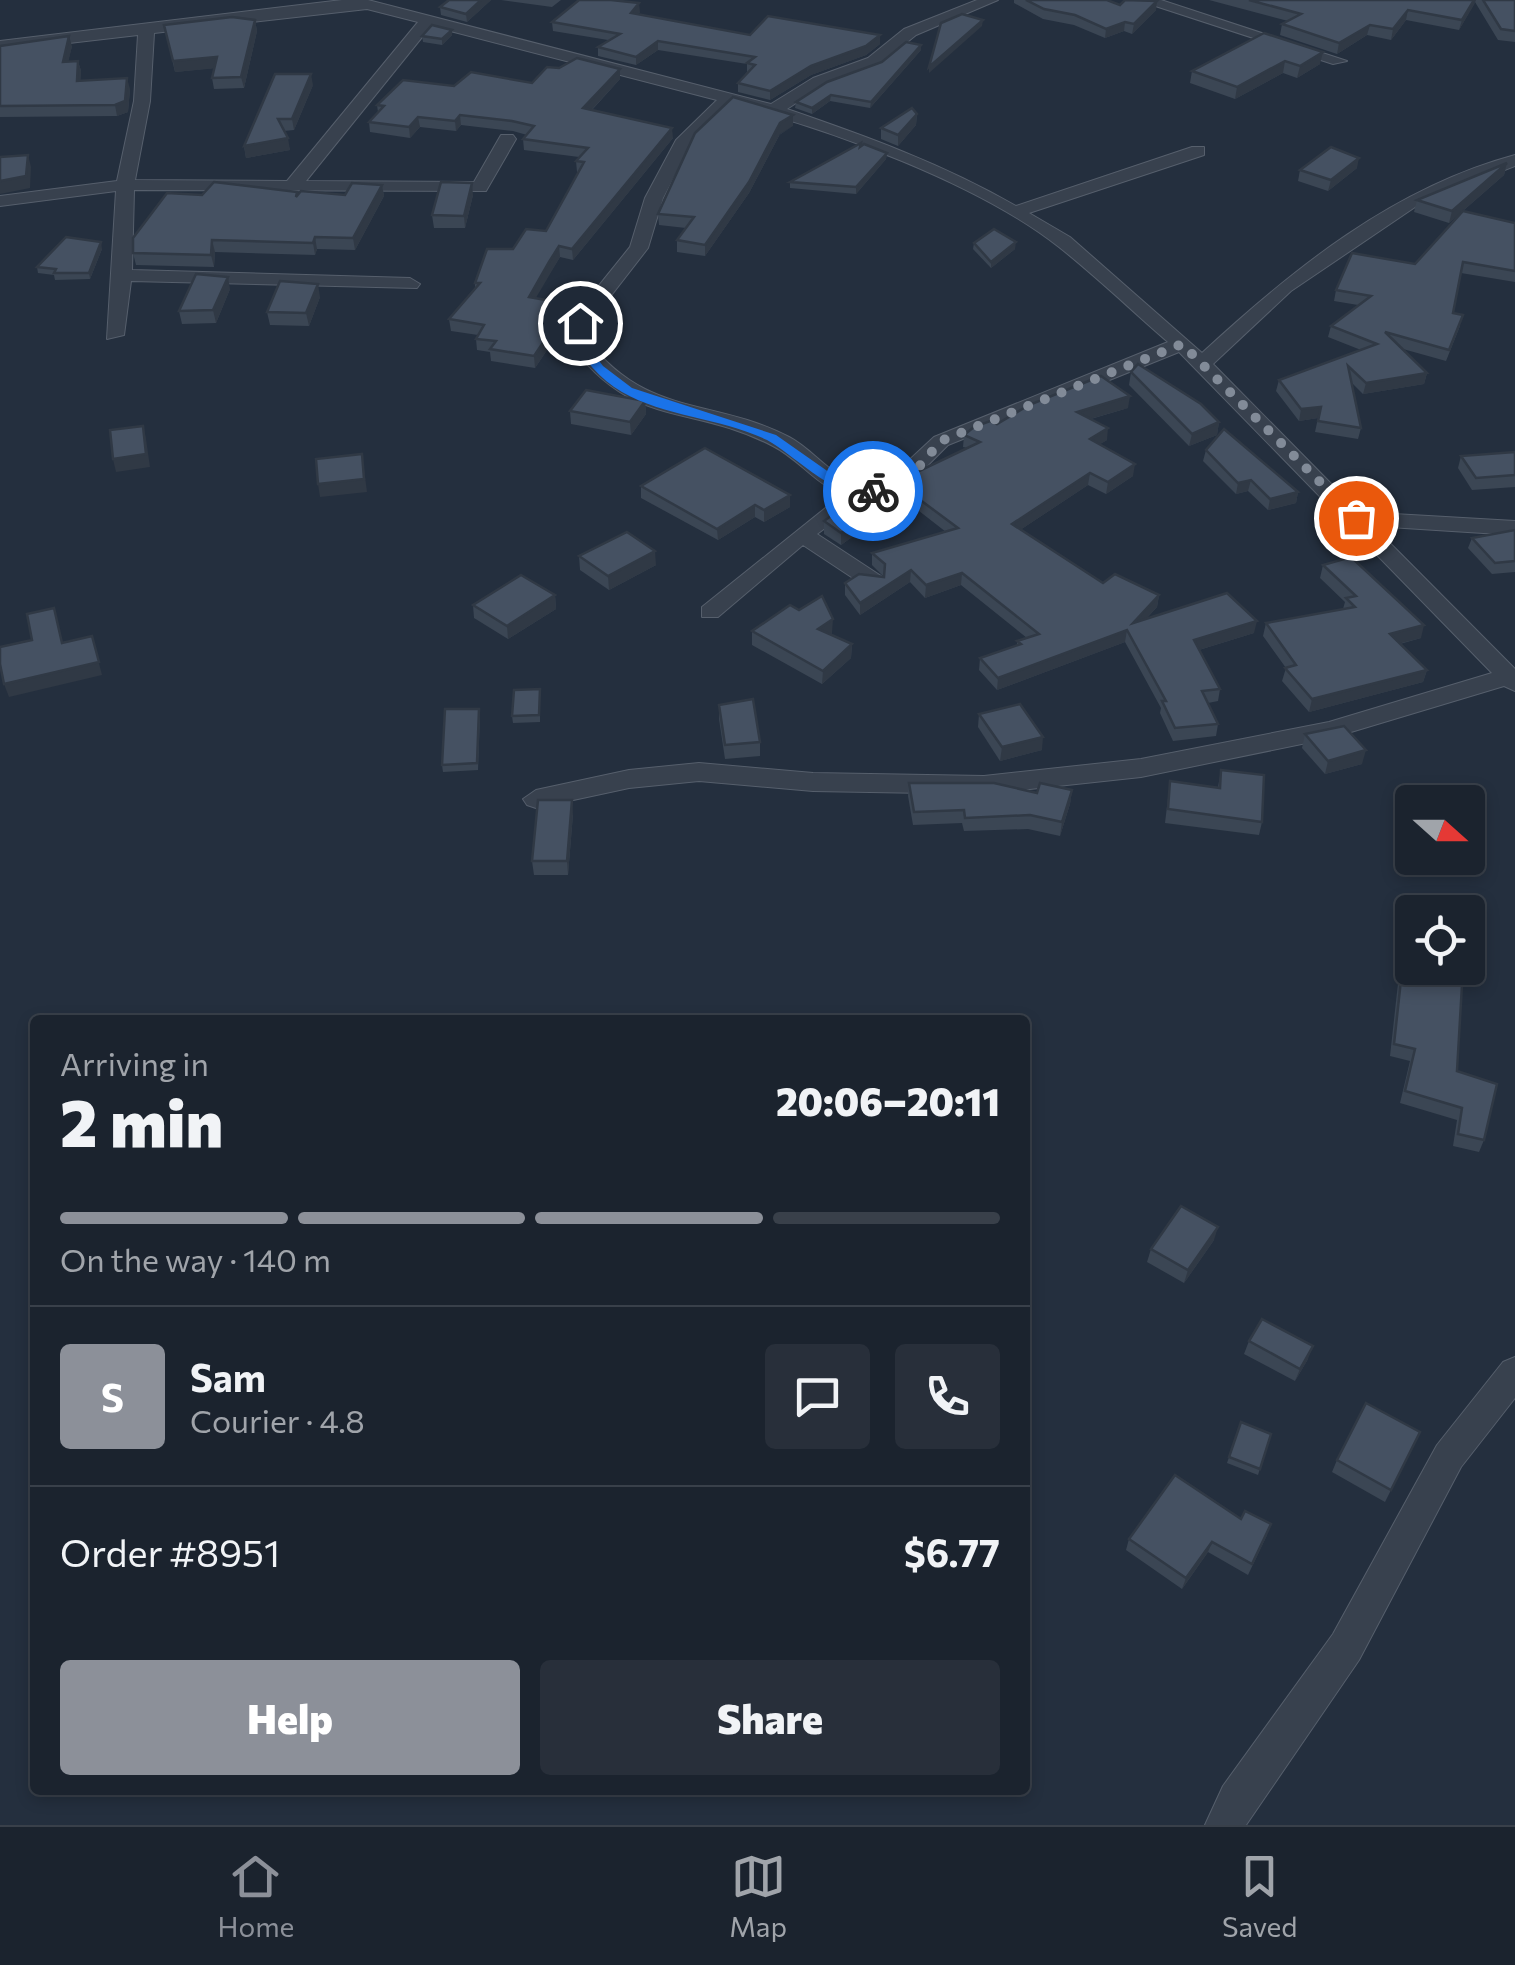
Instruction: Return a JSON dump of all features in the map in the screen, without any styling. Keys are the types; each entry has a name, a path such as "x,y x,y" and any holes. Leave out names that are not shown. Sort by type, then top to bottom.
{"street":[{"path":"395,13 420,0"},
{"path":"774,110 819,82 874,60 910,32 990,0"},
{"path":"1145,0 1339,61"},
{"path":"0,46 357,2 774,110 870,142 968,184 1063,241 1182,344 1512,679 1331,730 1141,768 984,785 813,782 700,772 629,778 536,799"},
{"path":"294,184 428,20"},
{"path":"114,336 122,276 124,184 142,101 146,28"},
{"path":"730,98 685,140 654,198 639,248 580,323 575,337 598,369 628,391 771,438 828,478 862,492"},
{"path":"0,200 124,184 480,187 507,140"},
{"path":"1015,212 1198,151"},
{"path":"1202,364 1284,287 1414,200 1515,160"},
{"path":"122,276 410,284"},
{"path":"710,612 802,534 862,492 906,477 941,441 1182,344"},
{"path":"1356,518 1515,528"},
{"path":"802,534 873,581"},
{"path":"1225,1825 1237,1800 1346,1648 1449,1456 1515,1372"}],"building":[{"path":"449,0 481,0 466,14 440,7"},
{"path":"579,0 639,3 631,13 750,35 768,16 880,35 866,46 811,66 770,91 738,83 755,65 747,63 755,57 658,41 636,57 598,47 620,34 552,22"},
{"path":"1026,0 1107,0 1120,5 1125,0 1157,1 1134,24 1125,22 1106,29"},
{"path":"1249,0 1474,0 1462,20 1408,10 1393,29 1370,25 1339,43 1282,24 1301,14"},
{"path":"1483,0 1515,0 1515,31 1501,29"},
{"path":"962,14 983,20 929,67 941,23"},
{"path":"232,17 255,20 241,77 212,78 217,57 173,61 164,25"},
{"path":"432,25 452,30 442,39 422,36"},
{"path":"1264,33 1323,52 1300,66 1285,61 1237,87 1192,71"},
{"path":"69,36 63,62 78,61 77,81 127,78 125,101 115,105 0,106 0,46"},
{"path":"906,42 921,45 871,102 831,95 812,108 796,102 827,82 882,62"},
{"path":"577,58 620,69 583,108 672,128 572,249 559,246 549,262 529,297 569,304 534,356 490,349 496,341 476,339 484,325 449,319 480,283 475,283 487,249 513,249 526,229 546,231 584,162 576,161 588,148 523,139 534,126 512,121 460,115 455,121 418,117 409,127 369,122 384,106 377,105 403,80 454,86 471,72 532,83 547,67 559,68"},
{"path":"275,74 311,74 292,119 278,119 288,138 244,146"},
{"path":"733,97 793,115 780,123 749,182 705,245 677,240 694,217 658,214 695,133"},
{"path":"912,108 917,114 898,135 881,128"},
{"path":"861,143 860,147 864,144 887,153 856,187 790,182"},
{"path":"1331,147 1359,158 1331,180 1300,170"},
{"path":"28,155 26,176 0,181 0,157"},
{"path":"1507,163 1452,211 1417,200"},
{"path":"214,182 297,192 296,197 301,191 345,195 352,183 382,185 353,238 315,237 313,243 212,240 211,255 133,253 133,238 167,193 202,195"},
{"path":"441,182 472,183 464,216 432,215"},
{"path":"1463,211 1515,223 1515,271 1463,262 1453,313 1463,315 1449,350 1385,332 1427,373 1366,383 1348,366 1361,428 1318,421 1321,407 1301,409 1279,380 1377,344 1331,326 1371,296 1336,290 1352,253 1415,264"},
{"path":"994,229 1016,242 991,262 974,243"},
{"path":"66,237 101,242 89,273 54,273 56,269 37,267"},
{"path":"196,274 228,277 213,310 179,311"},
{"path":"280,281 318,284 306,313 267,312"},
{"path":"1138,364 1201,404 1219,422 1192,434 1131,372"},
{"path":"1101,376 1130,396 1077,412 1108,428 1090,439 1135,464 1108,482 1090,473 1012,524 1103,583 1115,574 1159,595 1133,623 1227,593 1257,621 1194,640 1220,689 1202,691 1218,724 1175,728 1162,701 1166,701 1127,630 998,678 980,658 1039,634 962,573 926,585 911,570 860,603 845,583 859,574 884,577 885,564 872,553 958,528 896,482 980,442 964,435 974,427 990,421 997,424 1029,405"},
{"path":"586,390 645,401 630,422 570,411"},
{"path":"143,426 146,454 113,459 110,430"},
{"path":"1224,429 1298,492 1270,499 1251,480 1238,483 1206,450"},
{"path":"705,448 790,495 764,510 755,505 717,529 641,486"},
{"path":"1515,452 1515,475 1476,478 1461,456"},
{"path":"362,454 364,479 318,484 316,459"},
{"path":"868,489 888,499 841,533 824,521"},
{"path":"1515,530 1515,561 1495,563 1472,538"},
{"path":"627,532 655,551 608,576 579,556"},
{"path":"1351,557 1424,625 1390,634 1427,670 1312,699 1285,668 1296,665 1266,623 1355,607 1346,598 1356,596 1323,565"},
{"path":"521,575 555,595 507,626 473,605"},
{"path":"822,596 833,619 818,629 852,644 823,671 752,631 790,605 799,610"},
{"path":"54,608 62,643 92,636 99,662 4,684 0,647 32,640 27,614"},
{"path":"540,689 539,715 512,716 514,690"},
{"path":"753,699 760,742 725,745 719,705"},
{"path":"1020,704 1043,737 1002,747 979,714"},
{"path":"445,709 479,709 477,763 442,765"},
{"path":"1344,726 1366,750 1328,761 1305,734"},
{"path":"1221,770 1264,775 1262,822 1168,809 1170,781 1220,788"},
{"path":"909,783 994,783 1037,793 1040,783 1072,790 1062,822 1030,815 965,818 964,810 914,812"},
{"path":"538,800 572,800 567,861 532,861"},
{"path":"1400,985 1462,985 1457,1071 1497,1084 1484,1140 1458,1134 1462,1108 1405,1091 1415,1049 1394,1044"},
{"path":"1181,1206 1218,1227 1188,1270 1151,1249"},
{"path":"1262,1319 1313,1346 1300,1369 1249,1341"},
{"path":"1366,1403 1420,1432 1391,1490 1337,1460"},
{"path":"1241,1422 1271,1434 1260,1469 1229,1457"},
{"path":"1175,1475 1241,1519 1245,1511 1271,1524 1252,1564 1212,1542 1186,1578 1129,1539"}],"way so far":[{"path":"873,491 894,484 917,469 941,441 1004,412 1182,344 1356,518"}],"route":[{"path":"580,323 575,337 598,369 628,391 786,444 828,478 862,492 873,491"}]}
